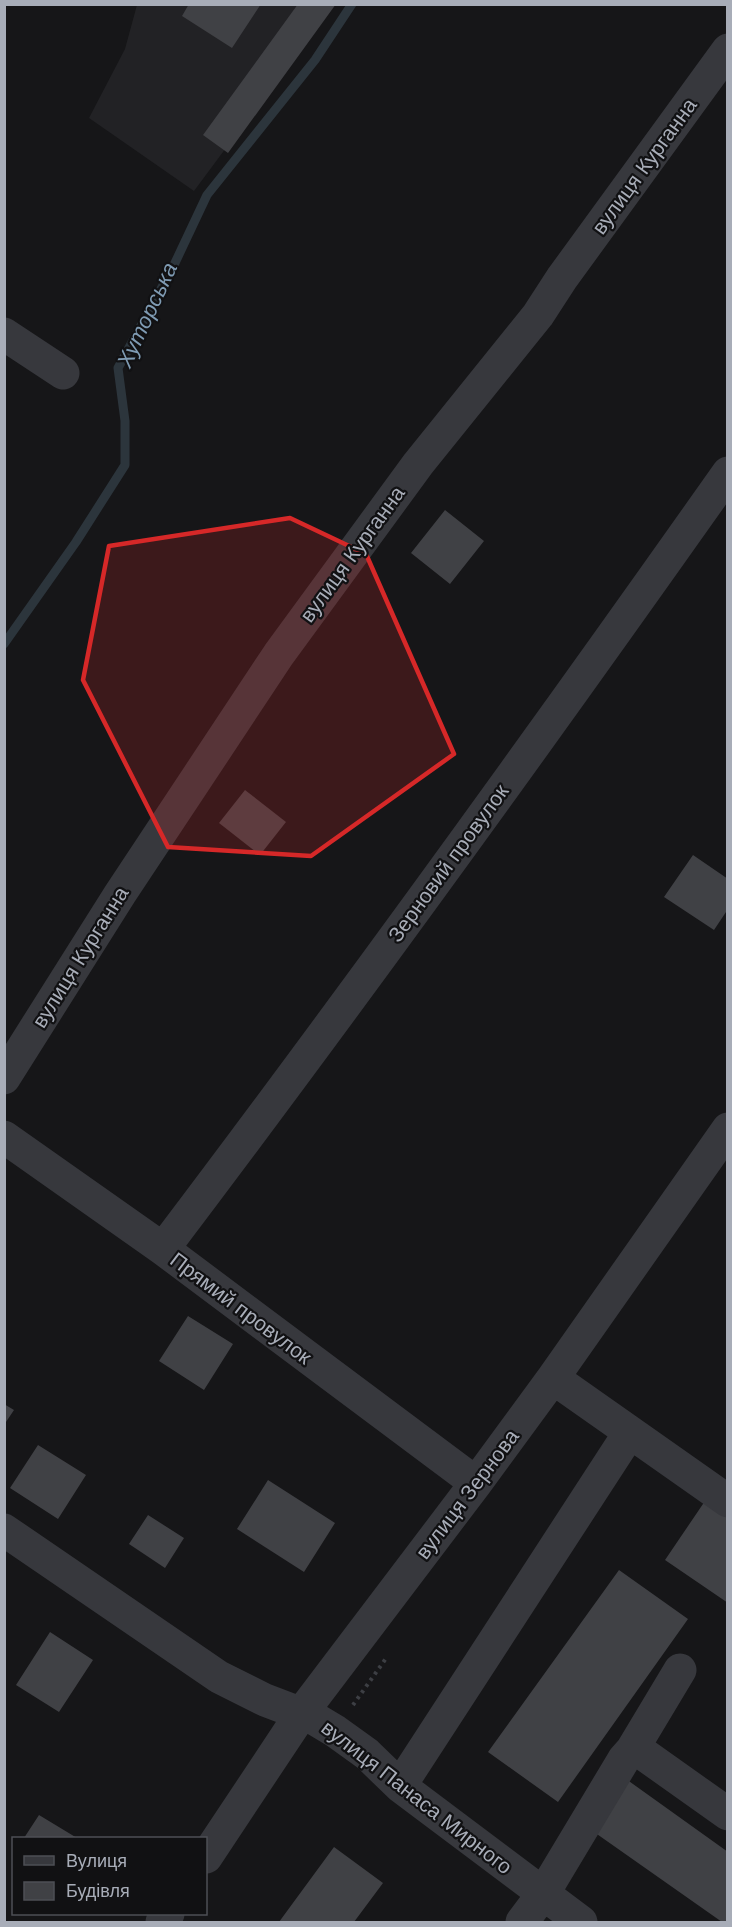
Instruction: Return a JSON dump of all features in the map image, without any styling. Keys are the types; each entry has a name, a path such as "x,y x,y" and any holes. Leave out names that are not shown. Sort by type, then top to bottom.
{"street":[{"name":"вулиця Курганна","path":"4,1078 120,894 279,654 418,464 538,315 562,278 728,50"},
{"path":"4,334 63,373"},
{"name":"Зерновий провулок","path":"163,1249 264,1116 608,643 728,473"},
{"name":"вулиця Зернова","path":"207,1855 301,1714 476,1484 728,1129"},
{"name":"Прямий провулок","path":"4,1137 163,1249 476,1484"},
{"path":"553,1378 728,1501"},
{"path":"400,1786 630,1432"},
{"name":"вулиця Панаса Мирного","path":"4,1530 219,1677 266,1700 315,1719 335,1731 368,1754 400,1786 580,1923"},
{"path":"522,1923 543,1894 680,1670"},
{"path":"632,1750 642,1753 728,1814"}],"highlighted area":[{"path":"290,518 366,554 454,754 311,856 168,847 83,680 109,546"}],"shaded area":[{"path":"137,5 332,5 194,191 89,118 125,49"}],"building":[{"path":"189,4 261,4 232,48 182,16"},
{"path":"298,4 336,4 228,153 203,135"},
{"path":"445,510 484,541 450,584 411,553"},
{"path":"245,790 286,822 260,855 219,823"},
{"path":"693,855 728,879 728,909 714,930 664,897"},
{"path":"188,1316 233,1344 204,1390 159,1361"},
{"path":"4,1404 14,1410 4,1425"},
{"path":"38,1445 86,1475 58,1519 10,1488"},
{"path":"268,1480 335,1523 304,1572 237,1529"},
{"path":"705,1501 728,1518 728,1603 665,1560"},
{"path":"148,1515 184,1538 165,1568 129,1544"},
{"path":"619,1570 688,1619 558,1802 488,1752"},
{"path":"50,1632 93,1660 59,1712 16,1685"},
{"path":"626,1779 728,1852 728,1922 722,1922 594,1832"},
{"path":"39,1815 75,1837 25,1837"},
{"path":"334,1847 383,1883 354,1922 279,1922"}],"waterway":[{"name":"Хуторська","path":"4,644 76,542 125,465 125,421 118,368 174,265 207,195 315,60 352,4"}]}
